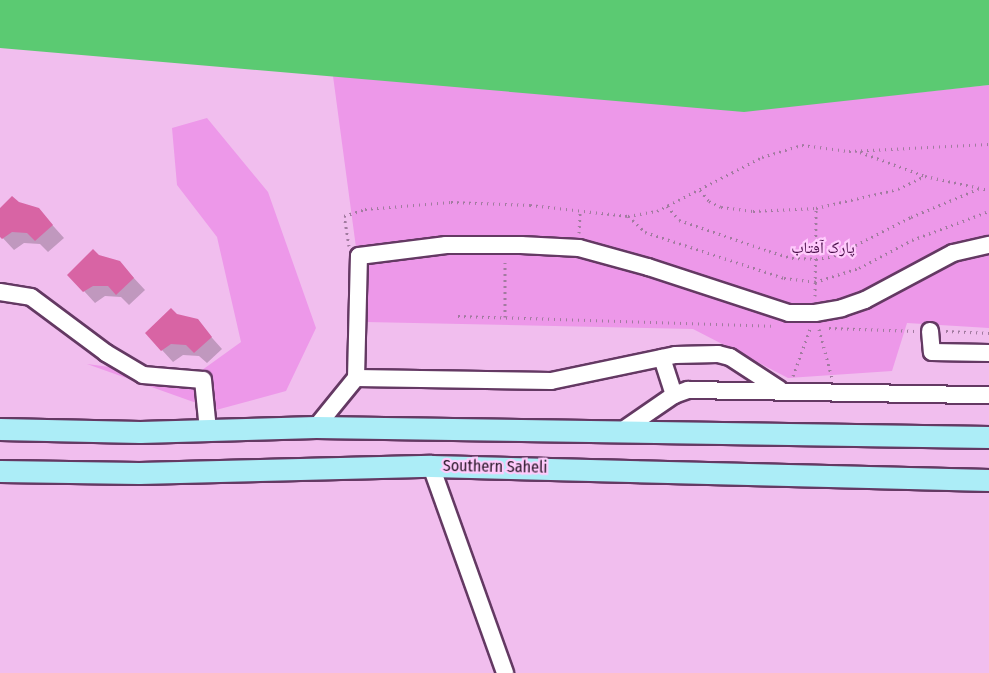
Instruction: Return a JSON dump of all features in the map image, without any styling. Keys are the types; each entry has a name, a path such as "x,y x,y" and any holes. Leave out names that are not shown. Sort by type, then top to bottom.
{"main road":[{"path":"0,429 208,430 316,427 989,437"},
{"name":"Southern Saheli","path":"0,471 139,473 431,466 989,480"}],"street":[{"path":"316,427 356,378 359,256 446,245 579,248 648,267 815,323 842,308 866,300 953,253 989,245"},
{"path":"0,292 31,297 106,353 143,375 203,380 208,430"},
{"path":"930,331 932,352 989,353"},
{"path":"356,378 551,381 675,355 718,354 729,357 783,389"},
{"path":"662,358 674,395"},
{"path":"623,430 674,395 688,390 783,389 989,395"},
{"path":"431,466 505,673"}],"path":[{"path":"359,256 349,247 344,216 365,209 452,202 628,216 667,206 762,157 802,145 859,151 989,144"},
{"path":"859,151 925,176 989,190"},
{"path":"700,190 709,201 721,207 753,211 816,208 898,189 925,176"},
{"path":"667,206 679,220 792,258 816,259 834,256 911,218 978,189"},
{"path":"816,208 815,323 835,391"},
{"path":"579,248 580,211"},
{"path":"628,216 645,232 784,278 815,282 850,272 912,240 989,211"},
{"path":"505,245 505,317"},
{"path":"458,316 775,326"},
{"path":"783,389 815,323"},
{"path":"798,327 815,323 989,333"}],"green space":[{"name":"پارک آفتاب","path":"333,76 694,96 854,99 989,85 989,328 907,323 892,371 788,378 693,329 366,322"},
{"path":"207,118 268,192 316,328 286,391 216,410 87,364 191,378 241,342 217,237 177,185 172,128"}],"shaded area":[{"path":"0,0 989,0 989,85 744,112 0,48"}],"building":[{"path":"12,196 19,202 39,208 53,225 35,241 27,233 12,232 2,239 0,237 0,208"},
{"path":"93,249 99,255 120,261 134,278 116,295 108,286 93,286 83,292 67,275"},
{"path":"171,308 177,314 198,319 212,337 194,353 186,345 171,344 161,351 145,333"}]}
